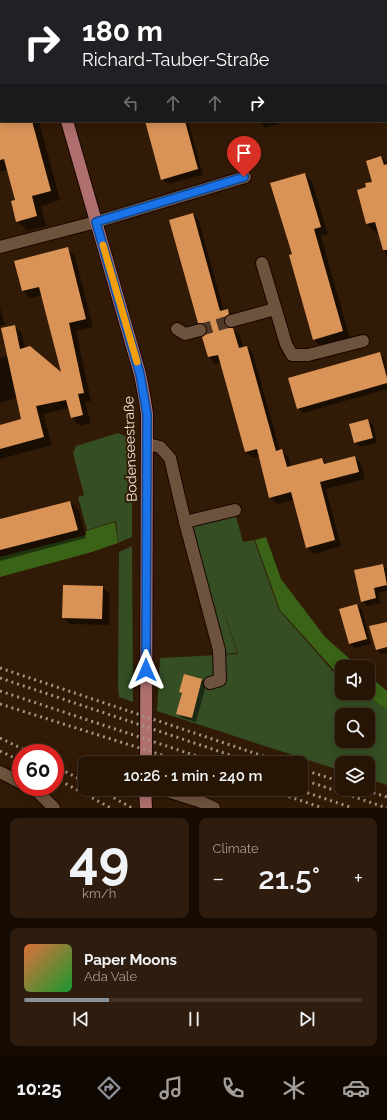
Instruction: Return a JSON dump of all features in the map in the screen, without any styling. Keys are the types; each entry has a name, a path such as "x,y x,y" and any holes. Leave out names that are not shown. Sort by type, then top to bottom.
{"main road":[{"name":"Bodenseestraße","path":"67,122 140,374 147,414 146,756"},
{"path":"145,796 146,808"}],"street":[{"path":"0,247 96,222 244,177"},
{"path":"262,263 286,344 292,355 308,355 363,341"},
{"path":"231,321 275,309"},
{"path":"177,329 185,334 200,330"},
{"path":"148,444 160,446 170,458 185,522 219,650 220,680 210,684"},
{"path":"185,522 235,510"},
{"path":"0,772 12,778"},
{"path":"42,796 54,808"},
{"path":"183,796 214,808"}],"green space":[{"path":"118,433 129,438 132,449 132,537 118,543 116,521 87,530 78,497 84,495 73,453 76,446"},
{"path":"235,513 243,542 254,540 279,610 335,674 335,700 372,700 387,710 387,785 375,781 375,756 335,756 335,769 308,760 308,756 296,756 157,711 160,658 238,654 218,594 237,653 222,654 205,595 216,594 205,594 188,527"},
{"path":"115,522 118,543 92,552 0,577 0,557 86,535 86,531"},
{"path":"266,537 281,579 325,637 351,660 335,660 335,671 280,610 255,540"},
{"path":"132,546 133,702 119,697 118,688 119,552"},
{"path":"375,681 387,691 387,710 373,700 375,700"}],"building":[{"path":"0,122 32,122 51,191 32,196 37,216 16,222 11,201 15,200 4,159 0,160"},
{"path":"145,122 185,122 198,169 161,180"},
{"path":"381,156 384,165 387,164 387,250 383,250 375,222 366,224 357,190 366,187 365,183 372,182 366,161"},
{"path":"305,173 321,227 314,229 343,331 313,340 289,255 292,254 270,183"},
{"path":"193,213 220,311 228,309 229,314 224,319 224,323 229,328 233,328 239,348 247,346 276,451 282,449 287,467 322,458 324,464 355,456 359,472 320,482 335,540 306,548 291,492 269,498 257,449 245,452 218,355 208,357 202,337 207,332 207,328 202,323 198,323 169,220"},
{"path":"68,247 86,319 69,323 84,393 78,394 83,415 71,418 66,400 36,406 44,437 0,449 0,425 21,419 1,328 15,325 20,349 30,346 61,372 39,287 22,291 14,261"},
{"path":"380,352 387,383 297,409 288,378"},
{"path":"368,419 373,438 354,443 349,424"},
{"path":"70,501 78,530 0,550 0,519"},
{"path":"383,564 387,585 374,588 376,598 361,602 354,570"},
{"path":"63,585 103,586 102,619 62,618"},
{"path":"357,604 367,639 349,644 339,609"},
{"path":"387,622 387,647 376,650 369,626"},
{"path":"184,674 202,679 192,718 176,714 182,693 179,692"}],"tunnel":[{"path":"200,330 231,321"}],"railway":[{"path":"0,668 263,756"},
{"path":"0,678 233,756"},
{"path":"0,691 197,756"},
{"path":"0,704 165,756"},
{"path":"0,738 12,744"},
{"path":"0,751 12,757"},
{"path":"64,771 78,778"},
{"path":"308,771 335,780"},
{"path":"308,781 387,808"},
{"path":"64,783 111,808"},
{"path":"308,793 353,808"},
{"path":"375,793 387,797"},
{"path":"111,796 132,808"},
{"path":"287,796 323,808"}],"slow traffic":[{"path":"103,245 137,362"}],"route":[{"path":"146,670 147,414 140,374 96,222 244,177"}]}
